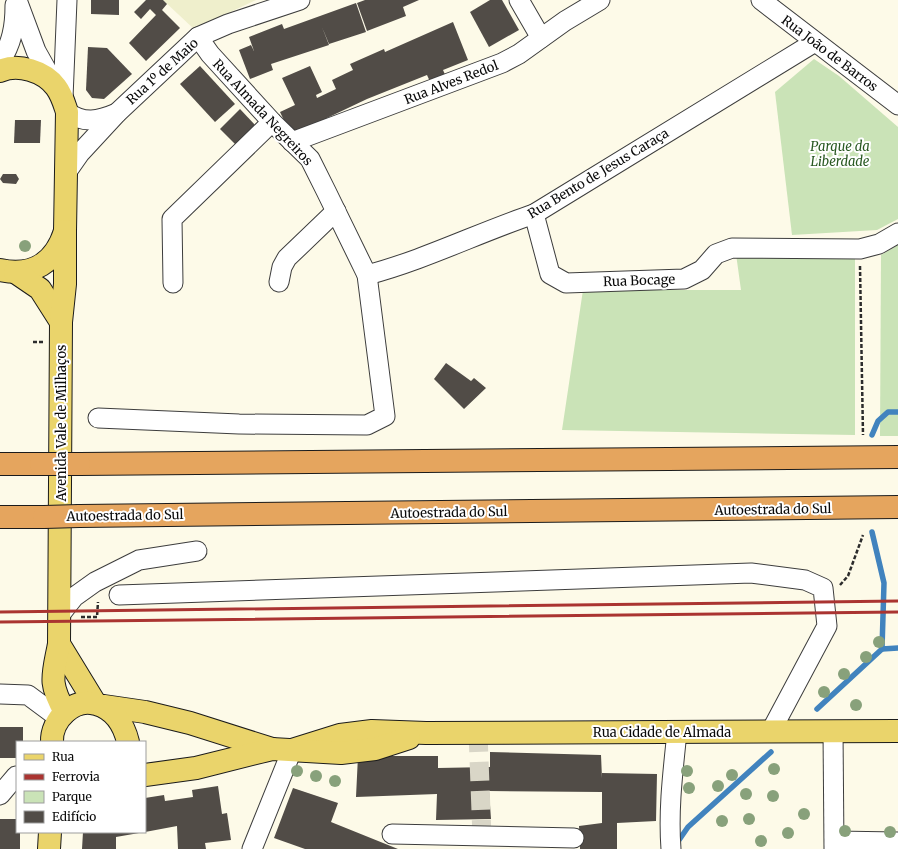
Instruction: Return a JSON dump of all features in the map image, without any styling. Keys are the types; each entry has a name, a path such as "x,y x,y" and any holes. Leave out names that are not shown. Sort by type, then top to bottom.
{"highway":[{"path":"0,464 898,458"},
{"name":"Autoestrada do Sul","path":"0,517 898,507"}],"main road":[{"path":"0,71 18,68 32,70 45,77 62,99"},
{"name":"Avenida Vale de Milhaços","path":"62,99 66,173 65,284 61,322 69,616 59,644 53,684 62,715"},
{"path":"4,271 29,271 42,265 53,256 61,244 65,231"},
{"path":"4,271 40,289 61,322"},
{"path":"59,644 99,705 118,719 125,730 128,741"},
{"name":"Rua Cidade de Almada","path":"62,715 78,704 99,705 145,712 282,749 340,753 375,749 426,733 898,731"},
{"path":"52,741 55,727 62,715"},
{"name":"Rua Cidade de Almada","path":"146,775 196,768 282,749"},
{"path":"49,849 50,833"}],"street":[{"path":"0,62 11,43 15,24 16,0"},
{"path":"16,0 36,51 62,99 77,120 104,118 117,113"},
{"path":"62,99 67,0"},
{"name":"Rua 1º de Maio","path":"66,173 80,153 117,113 198,37 228,24 300,0"},
{"path":"519,0 541,38"},
{"name":"Rua Alves Redol","path":"292,142 502,63 519,54 600,0"},
{"name":"Rua João de Barros","path":"761,0 898,105"},
{"name":"Rua Almada Negreiros","path":"98,418 239,424 367,425 385,416 367,275 336,211 310,159 272,122 210,54 198,37"},
{"name":"Rua Bento de Jesus Caraça","path":"367,275 394,268 534,214 815,42"},
{"path":"173,283 172,219 272,122"},
{"path":"279,282 282,267 288,258 336,211"},
{"name":"Rua Bocage","path":"534,214 550,274 566,283 684,279 702,270 716,254 732,248 860,249 879,244 898,233"},
{"path":"69,616 74,597 95,582 139,560 197,551"},
{"path":"119,595 751,573 805,580 823,588 828,626 771,731"},
{"path":"0,694 28,695 62,715"},
{"path":"833,731 832,763 835,845 898,842"},
{"path":"670,840 672,777 678,732"},
{"path":"252,849 282,749"},
{"path":"0,795 11,776"},
{"path":"392,834 574,838"}],"path":[{"path":"860,249 863,435"},
{"path":"825,603 848,576 863,535"},
{"path":"69,616 97,617 98,596 119,595"}],"green space":[{"path":"163,0 256,0 194,29"},
{"name":"Parque da Liberdade","path":"814,59 839,76 898,127 898,219 877,230 792,235 775,92"},
{"path":"898,245 898,436 880,436 881,255"},
{"path":"736,254 855,255 855,435 562,430 583,290 741,290"}],"building":[{"path":"91,0 119,0 119,15 91,14"},
{"path":"146,0 163,0 167,4 162,10 180,28 146,61 129,43 156,15 150,9 141,19 134,12"},
{"path":"365,0 419,0 403,7 406,16 367,31 357,3"},
{"path":"490,0 502,0 519,30 489,47 470,12"},
{"path":"356,3 366,32 329,44 322,27 329,45 271,64 273,70 250,79 239,50 251,45 254,51 249,37 282,24 284,29"},
{"path":"453,22 468,60 443,70 447,79 432,86 427,75 367,99 327,118 329,123 293,139 280,112 295,105 282,78 310,66 322,92 316,95 317,98 336,89 332,80 353,70 350,64 384,49 385,52"},
{"path":"88,47 107,48 132,74 104,99 92,98 86,90"},
{"path":"200,66 235,104 215,122 180,84"},
{"path":"240,109 257,127 237,146 220,129"},
{"path":"15,120 41,120 40,143 14,143"},
{"path":"3,174 16,174 19,179 16,184 3,183 0,179"},
{"path":"446,363 471,381 474,378 486,388 464,409 434,379"},
{"path":"0,727 23,727 23,741 16,741 16,758 0,758"},
{"path":"490,752 601,755 602,778 602,773 657,774 656,821 617,823 617,849 580,849 579,826 602,823 602,792 489,791 491,819 436,820 437,794 356,797 358,756 438,756 438,768 490,767"},
{"path":"218,786 222,814 227,813 231,840 205,843 206,849 178,849 177,826 146,832 146,798 164,795 165,801 193,797 192,790"},
{"path":"293,788 338,803 331,822 398,849 305,849 274,838"},
{"path":"0,819 16,819 16,833 20,833 20,849 0,849"},
{"path":"83,833 139,833 116,837 116,849 82,849"}],"waterway":[{"path":"872,435 878,421 888,412 898,412"},
{"path":"872,532 884,583 882,649"},
{"path":"817,709 882,649 898,648"},
{"path":"679,840 688,827 771,752"}],"tunnel":[{"path":"478,733 482,837"}],"railway":[{"path":"0,612 898,601"},
{"path":"0,622 898,612"}]}
